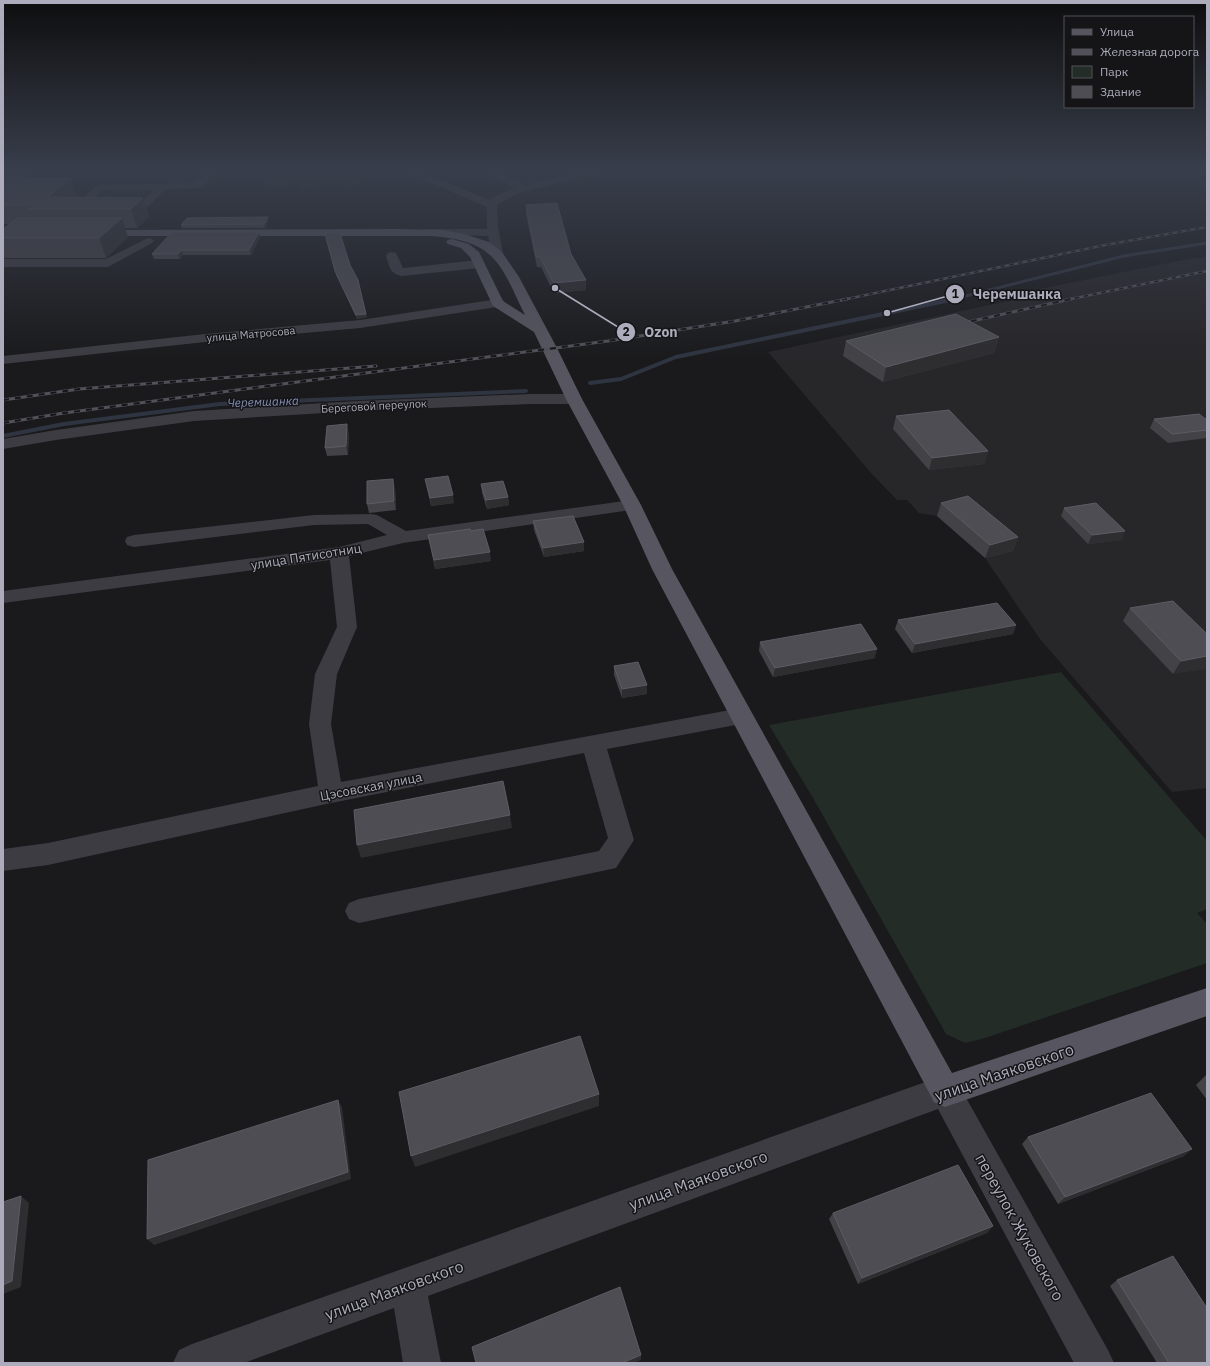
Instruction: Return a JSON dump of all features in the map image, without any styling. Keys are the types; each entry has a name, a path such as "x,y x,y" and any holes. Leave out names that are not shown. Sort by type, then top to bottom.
{"main road":[{"path":"352,233 85,237 148,240 428,239 453,242 465,246 475,255 498,303 539,329"},
{"path":"407,233 463,238 483,244 497,254 518,288 550,348 570,391 632,505 662,569 945,1091"},
{"name":"улица Маяковского","path":"945,1091 1207,1002"}],"street":[{"path":"469,233 493,233"},
{"path":"428,239 493,233"},
{"path":"493,233 497,254"},
{"path":"3,263 108,263 148,240"},
{"path":"392,256 397,270 402,272 479,264"},
{"name":"улица Матросова","path":"3,360 213,337 360,324 498,303"},
{"name":"Береговой переулок","path":"3,444 56,435 194,416 263,411 530,399 570,391"},
{"name":"улица Пятисотниц","path":"3,596 340,553 403,537 632,505"},
{"path":"134,541 314,520 372,518 403,537"},
{"path":"331,793 320,724 326,674 347,627 340,553"},
{"name":"Цэсовская улица","path":"3,860 48,854 331,793 741,716"},
{"path":"359,911 607,860 621,840 593,743"},
{"name":"улица Маяковского","path":"192,1363 945,1091"},
{"name":"переулок Жуковского","path":"945,1091 1095,1363"},
{"path":"408,1285 422,1363"}],"shaded area":[{"path":"1207,257 1207,788 1172,792 1040,639 985,558 937,516 919,513 907,500 897,500 871,473 768,352 1027,297 1040,289 1188,259"}],"green space":[{"path":"1061,672 1207,841 1207,909 1197,913 1207,924 1207,963 985,1038 965,1043 946,1034 813,798 769,725"}],"building":[{"path":"3,233 105,233 99,238 3,238"},
{"path":"171,233 259,233 249,250 182,250 178,254 152,254"},
{"path":"325,233 340,233 350,265 358,280 366,314 356,315 335,271"},
{"path":"531,233 565,233 571,254 586,280 554,283 540,257 536,257"},
{"path":"956,314 999,337 886,367 846,341"},
{"path":"949,410 988,451 932,458 896,416"},
{"path":"1199,414 1207,420 1207,430 1172,434 1154,419"},
{"path":"347,424 346,446 325,448 327,426"},
{"path":"448,476 453,495 430,498 425,479"},
{"path":"393,479 394,501 367,504 367,481"},
{"path":"503,481 508,497 486,500 481,484"},
{"path":"968,496 1018,537 990,545 941,503"},
{"path":"1096,503 1125,531 1092,535 1064,508"},
{"path":"573,516 584,542 543,548 533,521"},
{"path":"470,529 471,531 483,529 490,552 434,560 428,535"},
{"path":"1173,601 1207,634 1207,656 1181,661 1130,608"},
{"path":"997,603 1016,625 915,644 898,620"},
{"path":"861,624 877,649 775,668 760,642"},
{"path":"638,662 647,685 622,689 614,666"},
{"path":"503,781 510,815 357,845 354,810"},
{"path":"580,1036 599,1094 411,1156 399,1092"},
{"path":"1151,1093 1192,1149 1065,1197 1028,1137"},
{"path":"338,1100 348,1172 147,1239 148,1160"},
{"path":"958,1165 993,1226 862,1278 833,1213"},
{"path":"21,1196 12,1281 3,1285 3,1202"},
{"path":"1173,1256 1207,1308 1207,1363 1169,1363 1117,1280"},
{"path":"620,1287 641,1355 622,1363 476,1363 472,1347"}],"waterway":[{"name":"Черемшанка","path":"950,300 1124,256 1207,243"},
{"name":"Черемшанка","path":"590,383 621,379 676,357 955,299"},
{"name":"Черемшанка","path":"3,436 64,424 220,404 526,391"}],"railway":[{"path":"843,300 1105,245 1174,233"},
{"path":"1066,300 1207,271"},
{"path":"959,324 1071,299"},
{"path":"3,423 64,413 608,341 735,321 843,300"},
{"path":"3,400 79,389 376,366"}],"place":[{"name":"Ozon","path":"555,288"},
{"name":"Черемшанка","path":"887,313"}]}
